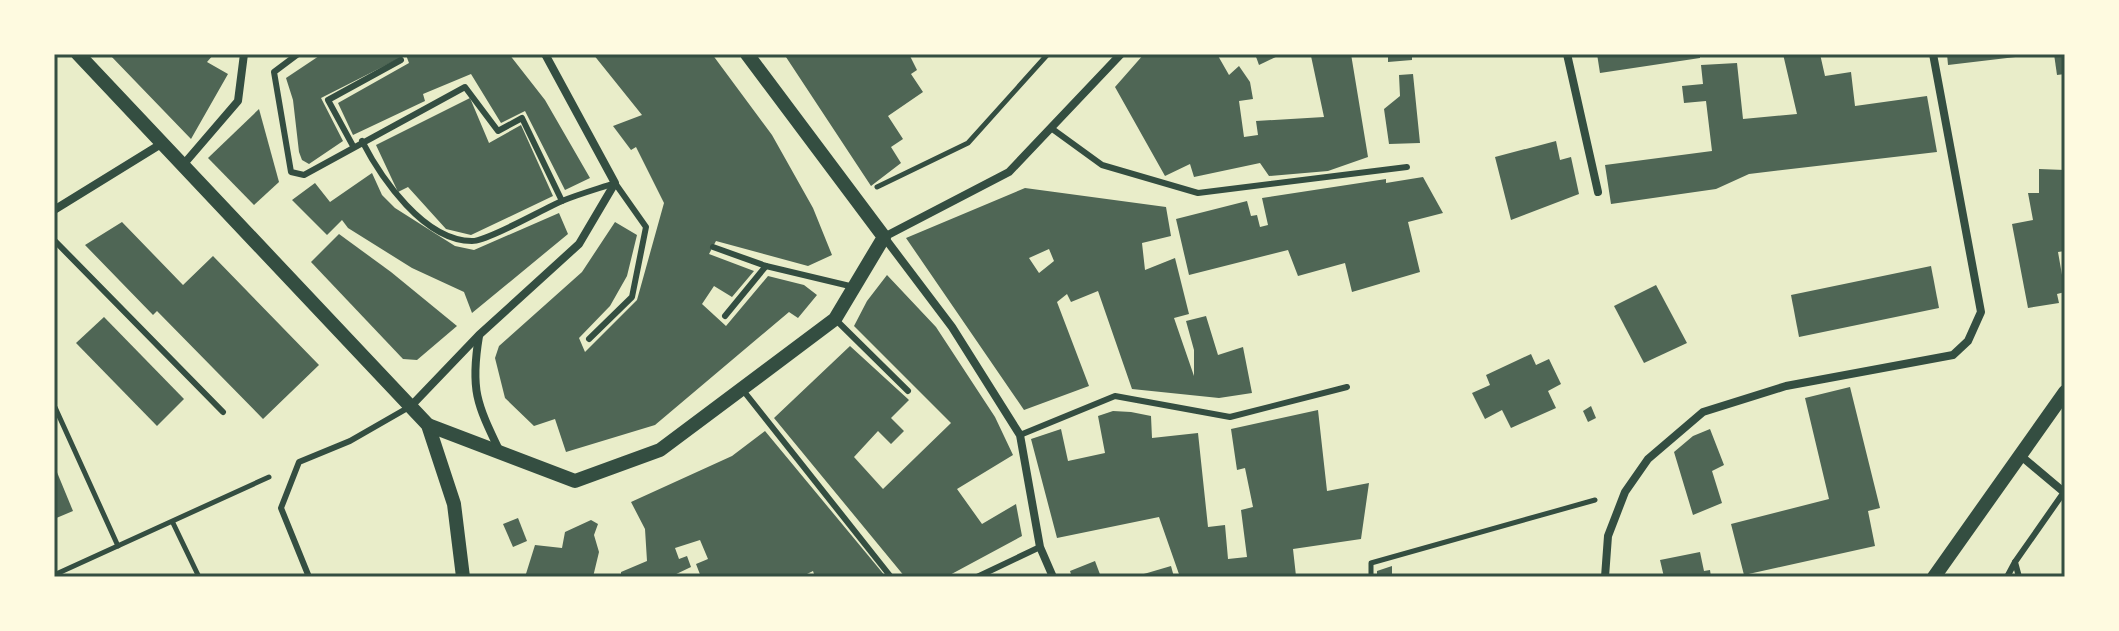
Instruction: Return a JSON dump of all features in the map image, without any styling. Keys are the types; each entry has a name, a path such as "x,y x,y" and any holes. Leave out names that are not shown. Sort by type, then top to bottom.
{"street":[{"path":"78,54 428,425 454,504 463,577"},
{"path":"183,165 238,101 244,54"},
{"path":"411,406 479,335 579,244 615,183 545,54"},
{"path":"747,54 952,327 1020,435 1040,547 1053,577"},
{"path":"428,425 575,481 660,450 835,319 884,237 1009,172 1121,54"},
{"path":"1567,54 1598,192"},
{"path":"1605,577 1608,536 1625,492 1648,459 1703,412 1786,386 1953,355 1968,341 1981,312 1933,54"},
{"path":"54,210 161,144"},
{"path":"479,335 472,375 479,408 502,455"},
{"path":"1934,577 2065,392"},
{"path":"2021,456 2065,493"}],"lane":[{"path":"298,54 274,72 291,172 304,175 465,87 498,131 522,118 562,201"},
{"path":"353,146 328,100 401,60"},
{"path":"1051,128 1102,165 1198,193 1407,167"},
{"path":"362,141 378,173 403,203 444,234 473,241 562,201 615,183 646,227 658,231"},
{"path":"589,339 632,297 646,227"},
{"path":"54,240 223,412"},
{"path":"713,247 766,266 854,287"},
{"path":"725,316 766,266"},
{"path":"835,319 908,391"},
{"path":"1020,435 1115,396 1230,417 1347,387"},
{"path":"742,389 891,577"},
{"path":"309,577 281,508 299,462 350,441 411,406"},
{"path":"2007,577 2065,493"},
{"path":"977,577 1040,547"},
{"path":"2015,562 2019,577"}],"path":[{"path":"857,202 881,184 968,143 1048,54"},
{"path":"54,405 118,546"},
{"path":"54,575 173,523 299,462"},
{"path":"1371,577 1371,563 1625,492"},
{"path":"173,523 199,577"}],"building":[{"path":"109,54 214,54 207,62 228,74 191,139"},
{"path":"322,54 509,54 545,100 590,178 565,190 525,111 501,123 471,74 423,94 425,101 353,135 338,103 409,63 406,55 321,98 343,141 309,164 302,160 299,152 293,100 286,78"},
{"path":"593,54 712,54 772,135 813,208 832,255 808,266 716,241 709,254 754,271 732,297 714,286 702,304 726,326 768,276 804,285 817,295 798,318 789,312 655,425 566,452 555,419 534,426 505,398 495,358 499,346 582,272 615,222 637,235 627,276 610,306 579,338 585,352 637,300 664,203 636,147 631,150 613,126 642,115"},
{"path":"784,54 909,54 917,70 911,74 923,92 888,116 903,139 891,147 901,163 871,186"},
{"path":"1144,54 1217,54 1229,75 1239,66 1250,82 1253,99 1239,101 1244,137 1258,135 1256,121 1324,117 1311,56 1351,54 1368,157 1328,171 1269,176 1260,163 1194,177 1190,164 1165,176 1115,87"},
{"path":"1255,54 1282,54 1259,65"},
{"path":"1388,54 1412,54 1412,60 1388,62"},
{"path":"1597,54 1700,54 1700,58 1600,73"},
{"path":"1783,54 1820,54 1825,76 1851,72 1855,106 1927,96 1937,152 1749,174 1716,189 1611,204 1605,165 1712,151 1706,101 1684,103 1682,86 1703,84 1701,65 1737,63 1743,119 1797,114"},
{"path":"1947,54 2024,54 2024,56 1948,65"},
{"path":"2054,54 2065,54 2065,74 2057,75"},
{"path":"1413,74 1420,143 1389,144 1384,109 1400,96 1399,75"},
{"path":"470,98 489,143 521,125 553,196 471,235 446,229 408,187 398,192 376,145"},
{"path":"259,109 279,182 254,205 208,158"},
{"path":"1556,141 1560,160 1571,157 1579,194 1511,220 1495,157"},
{"path":"2039,169 2065,170 2065,251 2058,252 2065,292 2057,294 2059,303 2028,308 2012,224 2033,220 2028,193 2039,193"},
{"path":"372,173 382,195 395,208 455,246 474,250 559,213 568,234 472,313 464,292 412,268 348,228 342,220 327,235 292,200 315,183 330,202"},
{"path":"1423,177 1443,213 1408,222 1420,272 1352,292 1345,263 1298,276 1288,250 1189,275 1176,219 1247,201 1251,216 1257,215 1260,227 1268,225 1262,198 1386,179 1386,183"},
{"path":"1025,188 1166,207 1171,236 1142,243 1145,270 1175,258 1189,314 1174,318 1194,376 1194,350 1186,321 1206,316 1218,355 1243,347 1252,393 1219,398 1132,389 1098,291 1071,302 1067,294 1057,302 1089,386 1024,410 906,238","holes":["1049,249 1054,261 1039,273 1029,258"]},
{"path":"122,222 183,285 213,256 319,365 263,419 157,311 153,315 85,245"},
{"path":"339,234 457,326 417,360 403,359 311,262"},
{"path":"1931,266 1939,308 1799,337 1791,295"},
{"path":"887,275 936,327 995,417 1013,455 957,489 982,524 1016,504 1022,536 946,577 905,577 774,418 850,346 909,400 891,418 904,431 891,444 878,431 854,457 883,489 951,423 854,326 867,301"},
{"path":"1656,285 1687,343 1644,363 1614,306"},
{"path":"104,317 184,399 157,426 76,343"},
{"path":"1531,354 1536,365 1549,359 1561,384 1548,391 1556,408 1511,428 1502,410 1485,419 1472,393 1490,385 1486,375"},
{"path":"1850,387 1880,508 1868,511 1875,546 1744,575 1731,524 1829,499 1805,398"},
{"path":"1591,406 1596,418 1588,422 1583,411"},
{"path":"1318,410 1327,491 1369,483 1361,539 1293,549 1296,576 1180,577 1159,517 1057,538 1031,439 1061,429 1068,461 1105,453 1098,416 1113,411 1131,412 1151,416 1152,438 1198,433 1208,527 1225,525 1228,559 1247,557 1241,510 1253,507 1245,468 1237,470 1231,429"},
{"path":"1710,429 1724,465 1712,471 1722,503 1693,515 1674,452 1693,436"},
{"path":"765,431 886,577 815,577 813,571 801,577 701,577 696,564 708,559 700,540 675,548 679,559 687,556 691,567 670,577 621,577 621,572 647,561 645,529 631,502 732,456"},
{"path":"54,465 73,511 54,519"},
{"path":"518,518 527,541 513,547 503,524"},
{"path":"591,520 598,524 594,535 599,552 593,577 580,574 579,577 525,577 535,545 562,548 565,532"},
{"path":"1700,552 1704,571 1710,570 1711,577 1664,577 1660,560"},
{"path":"1095,561 1101,577 1072,577 1070,571"},
{"path":"1171,566 1174,577 1137,577 1137,576"},
{"path":"1392,566 1392,577 1377,577 1377,571"}]}
